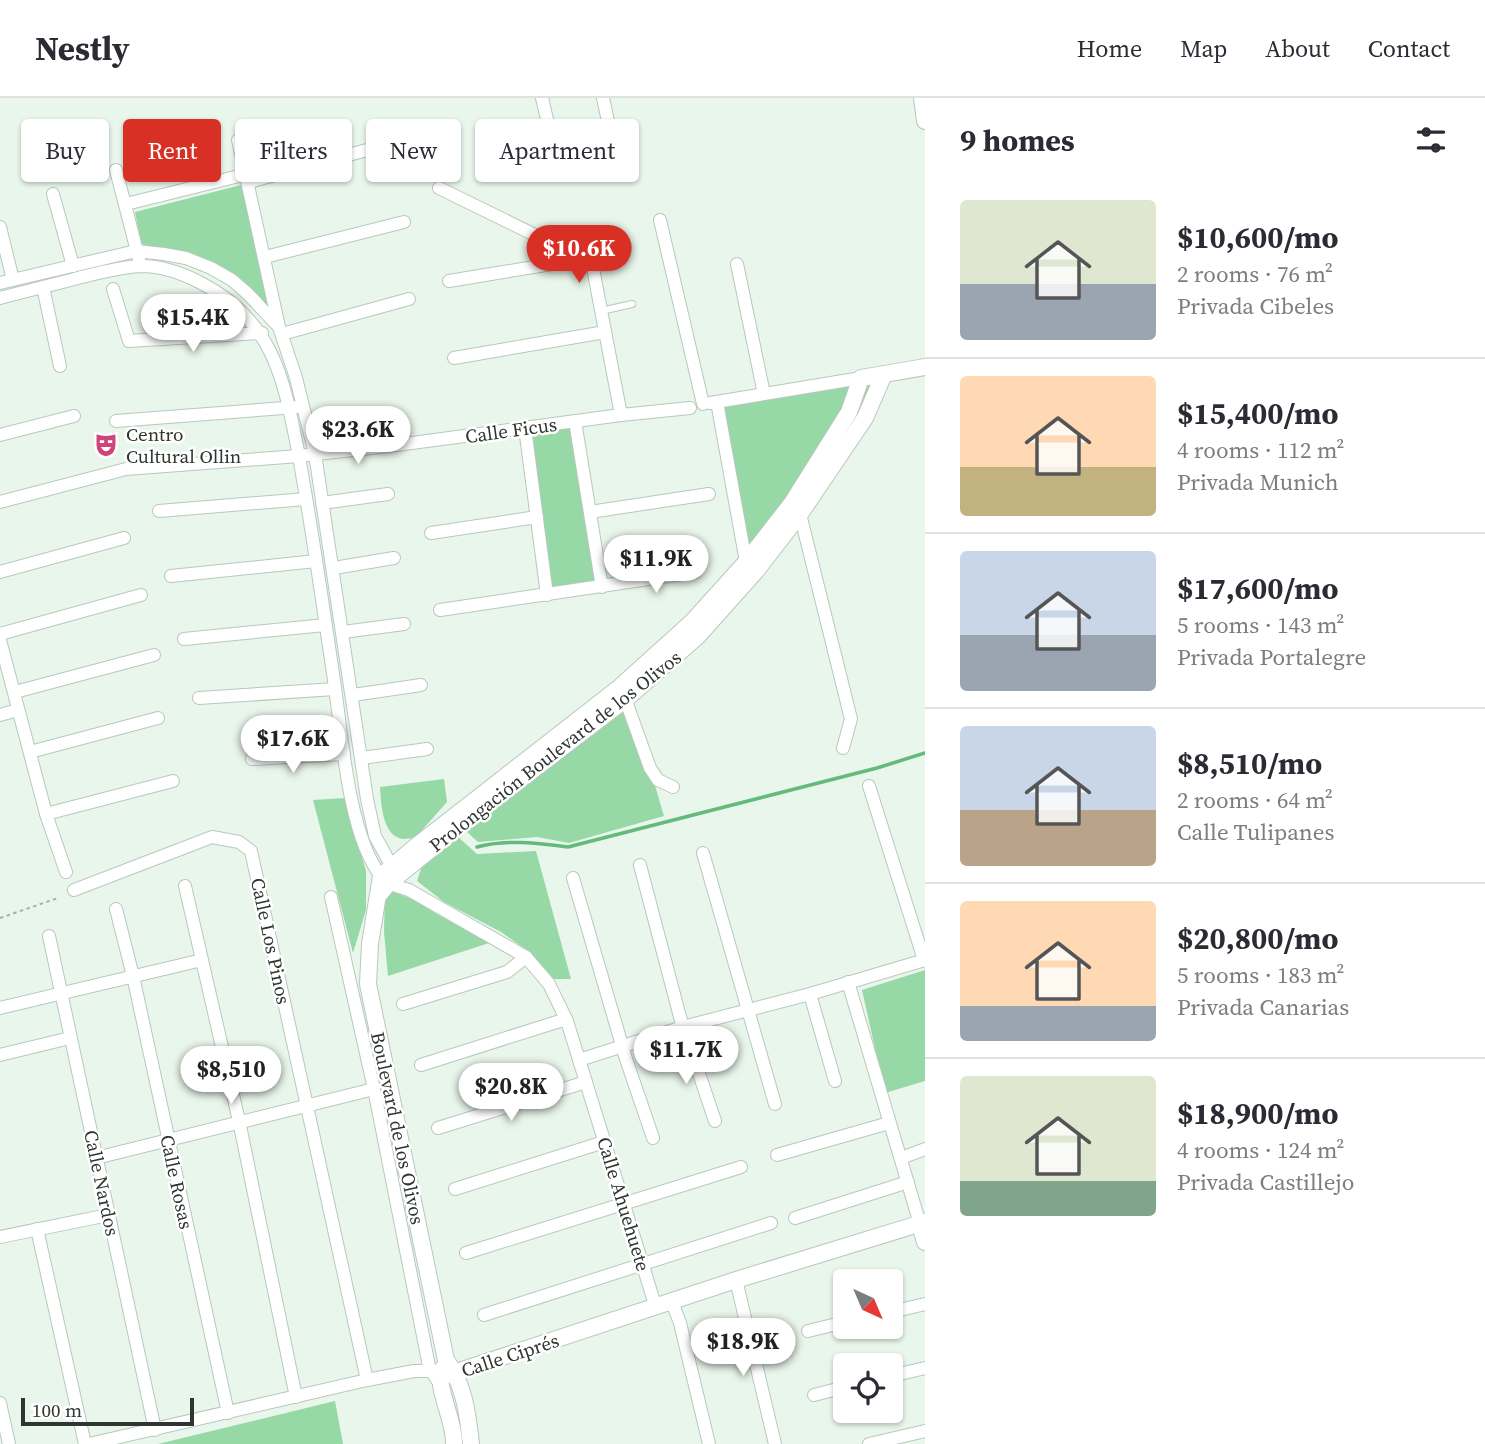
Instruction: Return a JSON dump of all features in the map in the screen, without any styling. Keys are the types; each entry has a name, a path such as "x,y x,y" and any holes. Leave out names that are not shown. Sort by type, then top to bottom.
{"street":[{"path":"542,98 547,119"},
{"path":"603,98 608,119"},
{"path":"922,98 925,121"},
{"path":"116,170 142,266"},
{"path":"126,204 235,181"},
{"path":"249,182 280,331 315,454 367,799 387,880"},
{"path":"439,188 592,263 601,306 603,332 621,415"},
{"path":"53,194 73,266"},
{"path":"660,220 696,406"},
{"path":"265,257 404,222"},
{"path":"0,227 7,281 136,251 186,258 232,280 248,293 280,331"},
{"path":"449,281 582,259"},
{"path":"737,264 764,394"},
{"path":"0,298 112,270 142,266 178,271 222,293 239,307 268,344 290,408 299,456 355,815 365,847 387,880"},
{"path":"43,288 60,366"},
{"path":"113,289 129,341 258,334"},
{"path":"280,331 409,299"},
{"path":"454,358 603,332"},
{"path":"861,378 925,367"},
{"name":"Prolongación Boulevard de los Olivos","path":"387,880 623,693 751,566 865,418 884,374"},
{"name":"Calle Ficus","path":"0,502 126,469 299,456 696,406 861,378"},
{"name":"Prolongación Boulevard de los Olivos","path":"796,509 849,412 861,378"},
{"path":"717,402 751,566"},
{"path":"116,421 303,407"},
{"path":"0,435 74,416"},
{"path":"575,421 597,511 608,585"},
{"path":"525,428 541,596"},
{"path":"322,503 388,494"},
{"path":"597,511 709,494"},
{"path":"159,511 306,499"},
{"path":"796,509 851,719 843,748"},
{"path":"431,534 532,518"},
{"path":"0,572 124,538"},
{"path":"334,568 394,558"},
{"path":"171,576 316,561"},
{"path":"440,610 695,572"},
{"path":"66,872 46,814 0,641 141,595"},
{"path":"343,632 404,624"},
{"path":"184,639 325,625"},
{"path":"15,692 154,655"},
{"path":"353,695 421,685"},
{"path":"199,698 335,689"},
{"path":"623,693 650,768 658,780 673,787"},
{"path":"0,715 18,710"},
{"path":"30,752 158,718"},
{"path":"362,758 427,749"},
{"path":"252,759 344,754"},
{"path":"46,814 173,781"},
{"path":"579,1060 683,1027 925,960 869,786"},
{"name":"Calle Los Pinos","path":"74,890 212,837 239,842 251,851 367,1380"},
{"path":"703,853 775,1104"},
{"path":"640,865 683,1027 715,1121"},
{"path":"573,878 653,1138"},
{"name":"Calle Ahuehuete","path":"387,880 526,957 549,984 567,1021 656,1308"},
{"name":"Boulevard de los Olivos","path":"387,880 370,944 368,984 451,1366 468,1415 471,1444"},
{"path":"185,886 239,1121 296,1397"},
{"path":"331,897 434,1375 455,1429 454,1444"},
{"name":"Calle Rosas","path":"116,909 228,1413"},
{"name":"Calle Nardos","path":"50,936 155,1430"},
{"path":"403,1004 507,972 526,957"},
{"path":"0,1008 202,960"},
{"path":"848,982 889,1123 923,1223 925,1242"},
{"path":"810,994 835,1081"},
{"path":"421,1065 567,1021"},
{"path":"0,1055 70,1038"},
{"path":"438,1128 586,1082"},
{"path":"96,1158 373,1089"},
{"path":"777,1155 889,1123"},
{"path":"455,1189 604,1142"},
{"path":"901,1158 925,1149"},
{"path":"466,1253 741,1167"},
{"path":"795,1217 908,1182"},
{"path":"0,1237 108,1215"},
{"path":"484,1315 771,1223"},
{"name":"Calle Ciprés","path":"87,1444 367,1380 414,1371 434,1375 451,1366 656,1308 736,1280 923,1223"},
{"path":"37,1229 87,1444"},
{"path":"736,1280 775,1444"},
{"path":"672,1302 680,1323 709,1444"},
{"path":"903,1309 925,1304"},
{"path":"808,1331 833,1325"},
{"path":"903,1373 925,1368"},
{"path":"814,1395 833,1390"},
{"path":"0,1403 9,1444"},
{"path":"869,1444 925,1431"}],"lane":[{"path":"601,306 632,304"}],"path":[{"path":"0,918 58,898"}],"green space":[{"path":"241,185 273,310 237,277 190,254 141,244 135,212"},
{"path":"893,373 857,408 746,562 719,407"},
{"path":"576,426 602,585 547,594 526,433"},
{"path":"629,697 664,816 569,843 537,837 478,842 465,830"},
{"path":"444,779 447,802 415,838 401,839 393,835 384,816 380,787"},
{"path":"345,798 366,871 366,910 353,953 313,800"},
{"path":"457,836 477,854 536,851 571,979 554,979 531,953 501,932 444,902 417,881 424,860"},
{"path":"385,889 415,900 489,943 388,976 384,932"},
{"path":"925,970 925,1081 885,1093 862,990"},
{"path":"335,1401 343,1444 158,1444"}],"waterway":[{"path":"477,847 511,842 568,847 877,768 925,753"}],"place":[{"name":"Centro Cultural Ollin","path":"106,445"}]}
